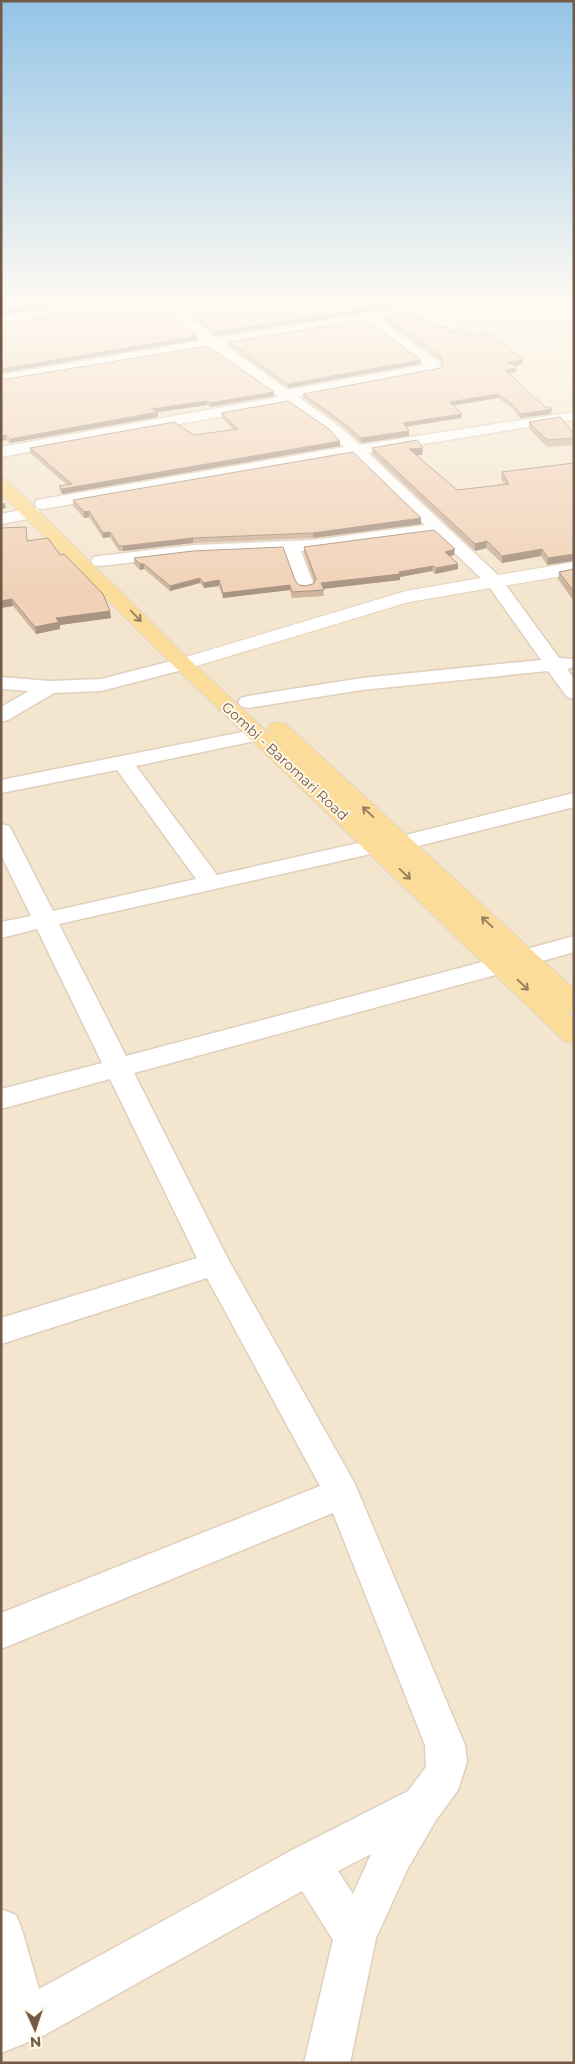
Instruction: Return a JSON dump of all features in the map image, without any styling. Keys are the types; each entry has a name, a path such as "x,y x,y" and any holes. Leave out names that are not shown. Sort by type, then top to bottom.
{"main road":[{"name":"Gombi - Baromari Road","path":"1,463 37,509 193,661 248,702 402,843 513,961 574,1034"},
{"name":"Gombi - Baromari Road","path":"1,484 37,509 100,561 193,661 257,735 376,846 513,961 574,1004"}],"street":[{"path":"1,452 276,399"},
{"path":"291,399 336,430 494,581 574,693"},
{"path":"1,519 37,509 356,450 570,416"},
{"path":"100,561 202,550 264,546 291,547 437,528"},
{"path":"291,547 305,585"},
{"path":"1,683 50,687 101,684 193,661 406,597 574,568"},
{"path":"248,702 362,684 574,662"},
{"path":"1,716 50,687"},
{"path":"1,787 257,735"},
{"path":"123,763 211,883"},
{"path":"402,843 574,800"},
{"path":"1,831 214,1264 342,1493 445,1745 447,1762 444,1776 422,1806 393,1853 355,1936 327,2063"},
{"path":"1,930 376,846"},
{"path":"1,1099 574,944"},
{"path":"1,1331 214,1264"},
{"path":"1,1632 342,1493"},
{"path":"1,1930 13,2026 309,1864 422,1806"},
{"path":"309,1864 355,1936"}],"shaded area":[{"path":"1,399 574,399 574,2063 1,2063"}],"building":[{"path":"1,399 231,399 152,409 158,412 10,439 6,435 1,436"},
{"path":"310,399 466,399 450,402 462,414 403,423 409,431 361,438"},
{"path":"505,399 537,399 545,407 552,409 521,414"},
{"path":"288,401 329,429 340,441 62,489 59,486 72,484 30,448 174,422 194,435 238,429 221,413"},
{"path":"560,417 574,434 574,438 547,440 529,422"},
{"path":"417,440 423,448 409,449 457,490 509,484 502,472 574,463 574,554 548,558 542,549 502,556 487,541 475,544 372,448"},
{"path":"353,452 421,518 313,533 193,538 119,546 110,532 103,533 89,511 84,512 73,500"},
{"path":"26,527 27,541 48,538 60,555 64,554 103,594 110,611 56,618 59,622 35,627 12,599 1,601 1,528"},
{"path":"434,530 455,549 445,552 458,564 436,568 433,566 399,572 400,574 321,583 324,590 292,592 290,585 223,593 219,580 203,583 200,578 170,586 134,558 193,551 283,547 295,580 299,585 305,586 313,584 316,579 304,547"},
{"path":"574,569 574,592 559,572"}]}
